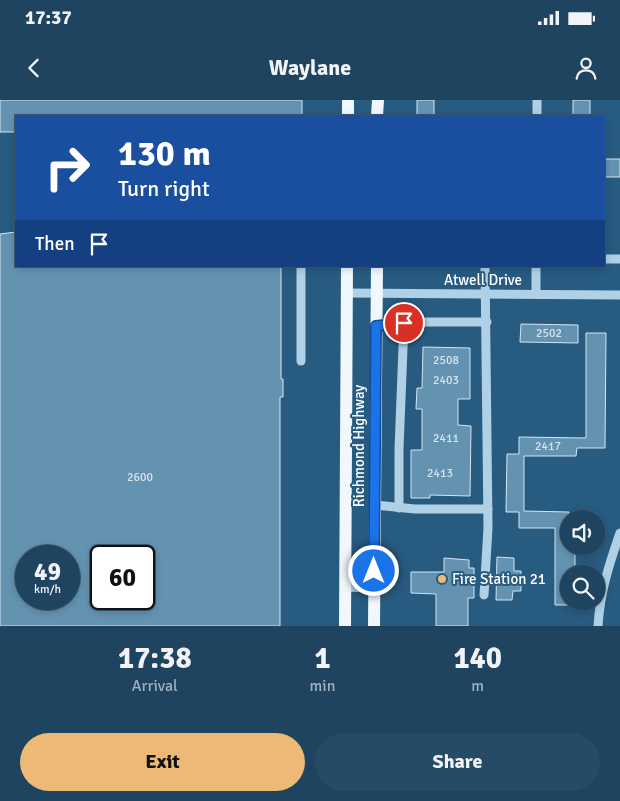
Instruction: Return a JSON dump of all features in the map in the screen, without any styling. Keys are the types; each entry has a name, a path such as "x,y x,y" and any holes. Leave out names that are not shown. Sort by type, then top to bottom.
{"main road":[{"path":"348,100 348,115"},
{"path":"378,100 378,115"},
{"name":"Richmond Highway","path":"345,626 347,267"},
{"name":"Richmond Highway","path":"374,626 376,267"}],"street":[{"path":"537,100 537,115"},
{"path":"605,259 620,259"},
{"path":"301,267 301,360"},
{"path":"484,595 488,509 486,267"},
{"path":"536,267 536,294"},
{"name":"Atwell Drive","path":"346,293 620,295"},
{"path":"376,326 404,323 487,322"},
{"path":"399,508 399,449 404,323"},
{"path":"375,505 415,509 488,509"},
{"path":"598,626 600,600 606,573 620,533"},
{"path":"345,588 374,588"}],"building":[{"path":"0,100 302,100 302,115 15,115 15,132 0,132"},
{"path":"417,100 434,100 434,115 417,115"},
{"path":"573,100 590,100 590,115 573,115"},
{"path":"605,159 620,159 620,177 605,177"},
{"path":"15,232 15,267 281,267 281,379 283,379 283,397 280,397 280,626 0,626 0,234"},
{"path":"521,324 578,325 578,343 520,342"},
{"path":"586,333 606,333 605,448 577,448 576,456 524,456 524,511 560,512 560,555 575,555 575,565 560,565 560,605 555,605 555,528 519,528 519,512 506,512 507,454 519,454 519,437 586,438"},
{"path":"423,347 470,348 470,399 458,399 458,425 471,426 470,496 430,495 430,498 411,498 411,450 422,450 422,409 416,409 417,388 422,388"},
{"path":"497,557 514,558 514,571 521,571 521,591 513,591 512,600 496,600"},
{"name":"Fire Station 21","path":"444,558 469,560 469,568 474,568 474,598 468,598 468,626 436,626 436,594 411,593 411,572 444,572"}],"place":[{"name":"Fire Station 21","path":"442,579"}],"route":[{"path":"374,571 376,326 404,323"}]}
